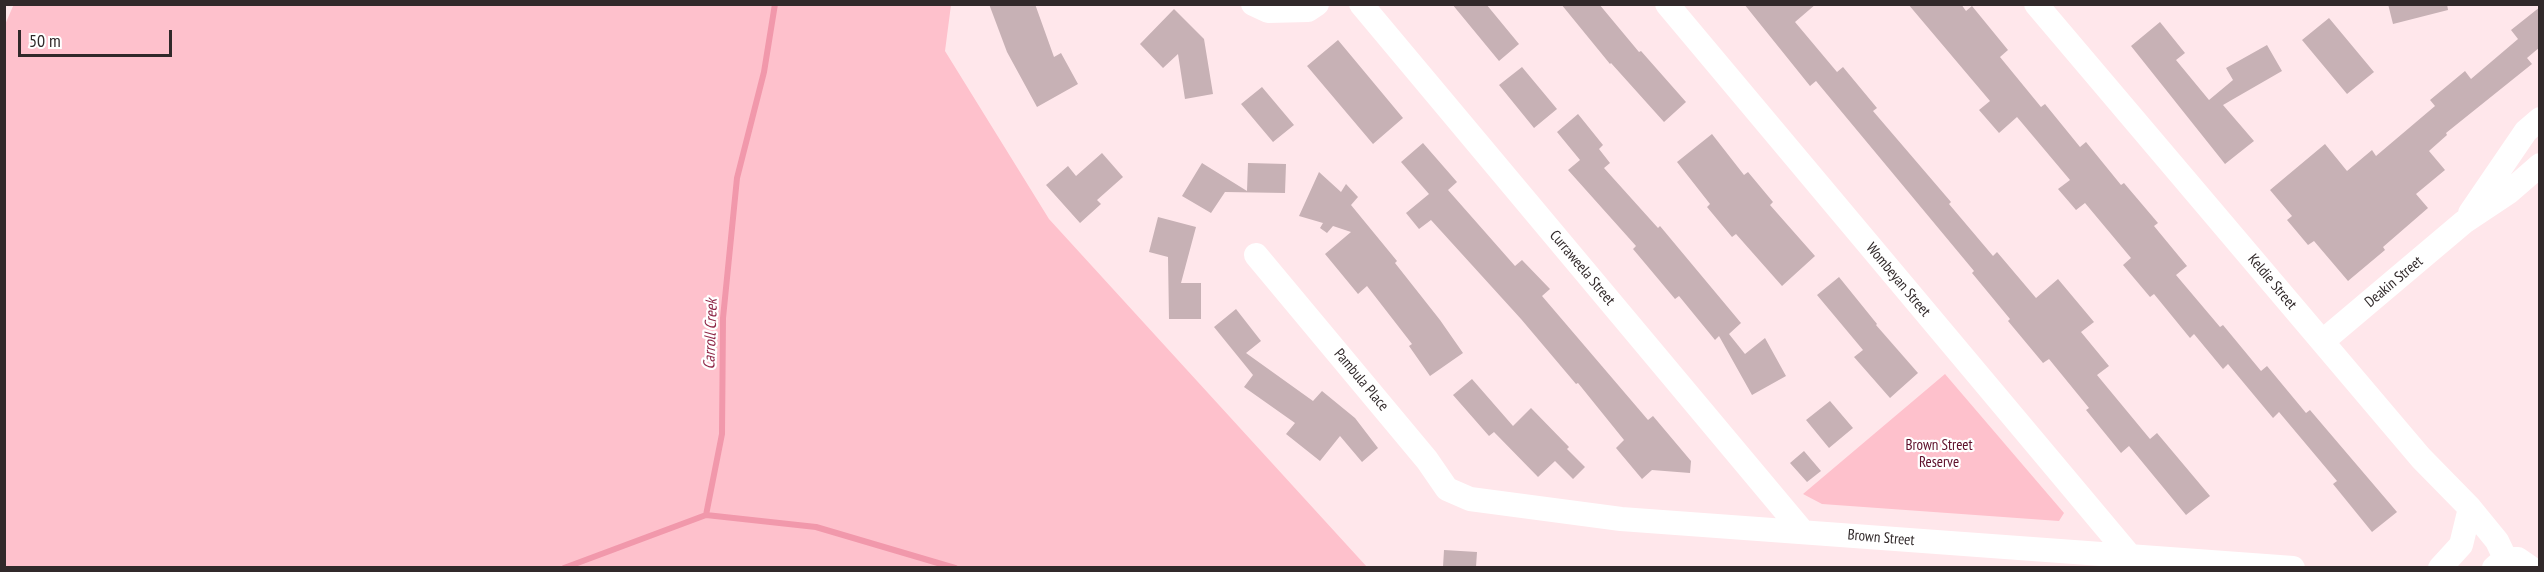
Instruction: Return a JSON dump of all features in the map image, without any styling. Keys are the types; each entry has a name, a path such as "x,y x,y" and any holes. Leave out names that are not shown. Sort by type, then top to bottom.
{"street":[{"path":"1253,4 1268,11 1308,10 1317,4"},
{"name":"Curraweela Street","path":"1361,4 1803,532"},
{"name":"Wombeyan Street","path":"1667,4 2130,556"},
{"name":"Keldie Street","path":"2036,4 2421,458 2470,508 2497,541 2500,564"},
{"name":"Deakin Street","path":"2464,222 2526,131 2540,119"},
{"name":"Deakin Street","path":"2323,342 2464,222 2509,192 2540,165"},
{"name":"Pambula Place","path":"1256,255 1427,460 1447,489 1470,498"},
{"name":"Brown Street","path":"1470,498 1621,519 1803,532 1964,556 2130,556 2293,567"},
{"path":"2440,567 2461,545 2470,508"},
{"path":"2500,564 2518,559 2531,567"}],"green space":[{"path":"14,4 951,5 945,51 1049,219 1367,567 5,567 4,27"},
{"name":"Brown Street Reserve","path":"1945,374 2064,513 2059,521 1822,504 1803,494"}],"building":[{"path":"989,4 1035,4 1054,57 1061,53 1078,84 1037,107 1007,52"},
{"path":"1452,4 1486,4 1519,44 1499,61"},
{"path":"1561,4 1599,4 1639,52 1641,51 1686,102 1664,122 1610,64"},
{"path":"1744,4 1816,4 1795,22 1837,72 1843,67 1877,108 1873,111 1951,202 1949,204 1993,256 1997,252 2036,298 2058,279 2094,322 2081,332 2109,366 2097,375 2150,439 2157,433 2210,496 2186,515 2129,446 2121,453 2086,410 2089,408 2049,359 2043,363 1972,273 1974,271 1816,81 1810,86"},
{"path":"1908,4 1961,4 1966,11 1972,6 2008,50 2000,57 2041,107 2045,104 2080,147 2086,142 2121,185 2124,183 2158,223 2154,226 2187,266 2176,275 2220,327 2223,325 2261,371 2267,366 2306,413 2310,410 2397,512 2372,532 2333,484 2337,481 2279,412 2273,418 2228,364 2223,369 2194,334 2190,338 2154,294 2150,297 2123,265 2131,258 2085,203 2076,210 2058,189 2070,180 2017,117 1999,133 1979,110 1990,101"},
{"path":"2388,4 2447,4 2448,10 2393,24"},
{"path":"2540,7 2540,47 2527,58 2532,64 2446,133 2447,135 2429,151 2445,170 2416,194 2428,208 2383,247 2385,250 2348,281 2314,241 2308,245 2287,220 2292,216 2270,190 2325,144 2347,171 2372,150 2376,156 2435,106 2430,100 2465,71 2471,79 2518,39 2511,30"},
{"path":"1174,9 1204,39 1213,94 1185,99 1178,54 1163,68 1140,44"},
{"path":"2329,18 2374,72 2347,94 2302,40"},
{"path":"2160,22 2185,53 2176,60 2209,100 2233,80 2226,68 2267,45 2282,71 2223,105 2254,141 2225,164 2131,46"},
{"path":"1338,40 1403,118 1373,144 1307,66"},
{"path":"1522,67 1557,109 1534,128 1499,85"},
{"path":"1262,87 1294,125 1273,142 1241,104"},
{"path":"1578,114 1603,145 1599,149 1610,163 1604,168 1658,228 1660,226 1741,323 1729,334 1745,354 1765,338 1786,376 1752,395 1719,336 1715,340 1679,296 1675,299 1633,249 1636,246 1568,170 1580,160 1557,132"},
{"path":"1712,134 1744,175 1748,172 1773,202 1770,205 1815,256 1782,286 1736,234 1732,237 1707,207 1710,204 1677,162"},
{"path":"1423,143 1457,182 1448,190 1515,266 1522,260 1550,289 1542,296 1648,420 1653,416 1691,461 1690,473 1652,470 1642,479 1616,448 1624,440 1578,383 1576,384 1521,319 1431,220 1419,229 1406,213 1429,194 1401,162"},
{"path":"1102,153 1123,177 1097,200 1101,204 1080,223 1046,185 1068,166 1076,176"},
{"path":"1202,163 1247,191 1248,163 1286,164 1285,193 1225,192 1211,213 1182,196"},
{"path":"1319,172 1341,192 1346,184 1358,197 1351,205 1397,261 1395,263 1463,353 1430,376 1409,346 1412,344 1367,286 1358,294 1325,254 1351,232 1333,226 1327,233 1320,228 1323,223 1299,216"},
{"path":"1158,217 1196,227 1181,283 1201,283 1201,319 1169,319 1168,257 1149,252"},
{"path":"1839,277 1876,325 1918,373 1890,398 1854,357 1863,350 1817,295"},
{"path":"1236,309 1261,341 1246,353 1313,401 1322,391 1355,418 1378,448 1362,462 1340,436 1320,461 1286,434 1295,423 1244,387 1253,375 1214,327"},
{"path":"1472,379 1513,426 1531,408 1585,467 1573,479 1555,461 1538,477 1494,432 1489,436 1453,395"},
{"path":"1830,401 1853,428 1829,448 1806,420"},
{"path":"1804,451 1821,471 1807,482 1790,463"},
{"path":"1444,550 1477,552 1476,567 1443,567"}],"waterway":[{"name":"Carroll Creek","path":"564,568 706,515 722,434 723,318 737,178 764,72 775,4"},
{"path":"706,515 816,527 955,568"}]}
